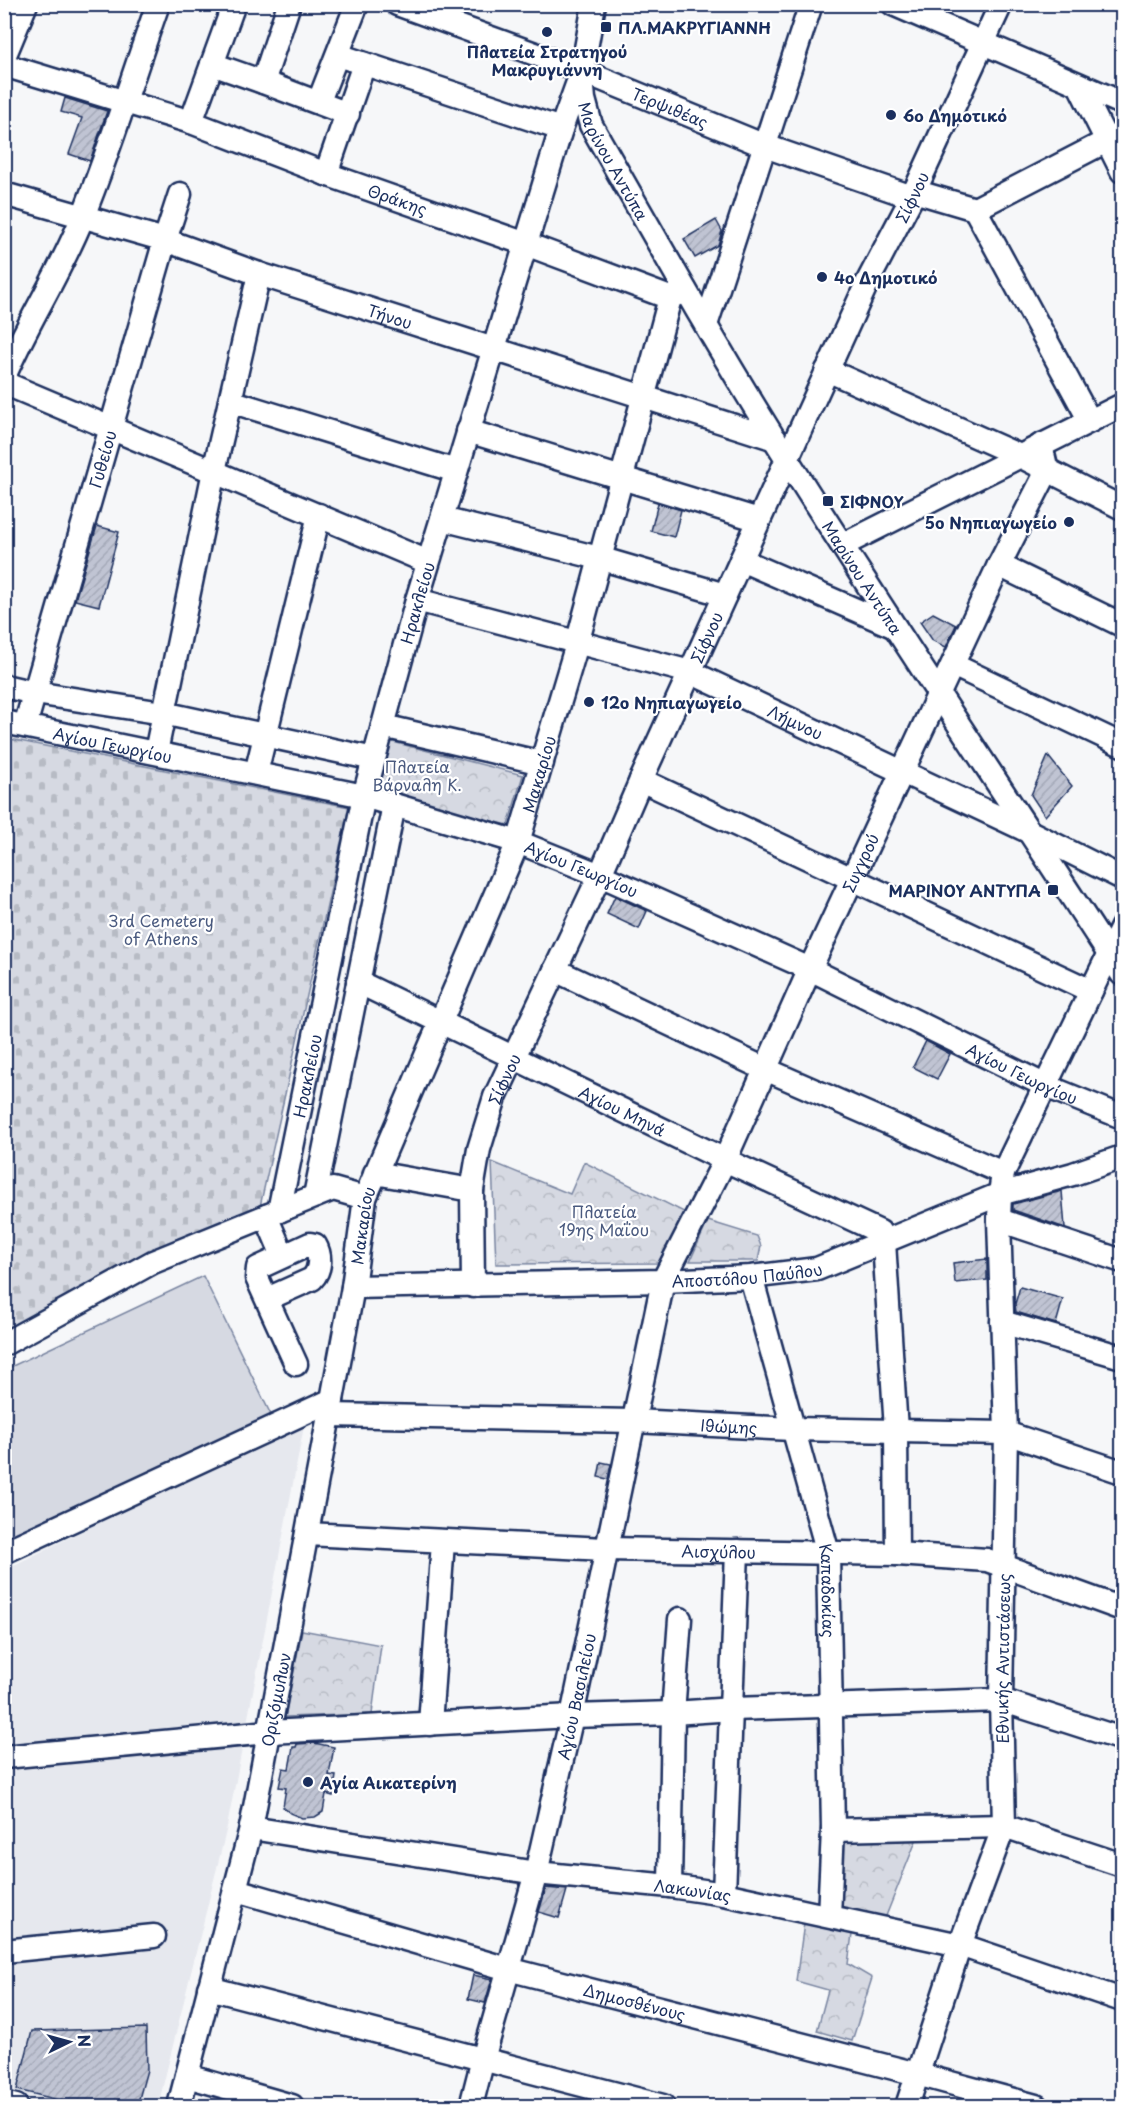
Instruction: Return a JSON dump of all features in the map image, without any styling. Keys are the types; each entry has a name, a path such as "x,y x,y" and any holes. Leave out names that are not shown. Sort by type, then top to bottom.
{"street":[{"path":"4,57 26,4"},
{"path":"4,377 83,216 158,4"},
{"path":"191,122 234,4"},
{"path":"263,82 289,4"},
{"path":"319,101 357,4"},
{"name":"Τερψιθέας","path":"397,4 582,71 765,146 913,194 975,209"},
{"name":"Ηρακλείου","path":"272,1214 364,796 428,562 561,129 582,71 594,4"},
{"path":"706,325 811,4"},
{"path":"893,4 1122,103"},
{"name":"Σίφνου","path":"473,1286 472,1190 478,1149 495,1097 600,875 868,281 913,194 1001,4"},
{"path":"338,54 561,129"},
{"path":"212,64 319,101 348,114"},
{"path":"326,174 364,64"},
{"name":"Θράκης","path":"4,65 191,122 326,174 677,294"},
{"name":"Μαρίνου Αντύπα","path":"582,71 584,99 591,125 677,294 706,325 787,459 1122,974"},
{"path":"1079,86 1115,137 1122,171"},
{"path":"1090,421 975,209 1115,137"},
{"name":"Τήνου","path":"4,194 165,240 259,274 775,439"},
{"name":"Γυθείου","path":"15,724 35,693 110,428 180,194"},
{"path":"156,752 214,471 259,274"},
{"name":"Μακαρίου","path":"354,1279 365,1198 518,842 577,644 643,396 677,294"},
{"path":"827,370 1020,456 1122,508"},
{"path":"4,383 428,562"},
{"path":"230,400 456,471"},
{"path":"843,545 1122,405"},
{"path":"468,431 759,520"},
{"path":"1041,445 1047,471"},
{"name":"Συγγρού","path":"663,1281 725,1160 810,969 999,565 1047,471"},
{"path":"256,773 319,515"},
{"path":"442,519 599,558 725,595"},
{"path":"741,560 895,627"},
{"path":"999,565 1122,625"},
{"name":"Λήμνου","path":"417,600 690,672 1030,832 1122,878"},
{"path":"953,665 1122,745"},
{"path":"4,686 163,713 374,759"},
{"name":"Αγίου Γεωργίου","path":"15,724 364,796 518,842 600,875 810,969 1046,1086 1122,1117"},
{"path":"383,726 542,763"},
{"path":"641,780 1091,991"},
{"path":"315,1196 394,805"},
{"path":"555,970 1001,1184 1122,927"},
{"name":"Αγίου Μηνά","path":"358,982 725,1160 880,1232 884,1242"},
{"name":"Αποστόλου Παύλου","path":"319,1269 354,1279 473,1286 751,1277 817,1269 884,1242 1001,1184 1073,1174 1122,1157"},
{"path":"375,1173 472,1190"},
{"name":"Εθνικής Αντιστάσεως","path":"907,2106 960,1945 1004,1826 1000,1700 1006,1433 999,1220 1001,1184"},
{"path":"4,1344 153,1262 315,1196 333,1189 365,1198"},
{"path":"272,1214 283,1256"},
{"path":"999,1220 1122,1261"},
{"path":"884,1242 896,1430 897,1554"},
{"path":"267,1299 312,1279 319,1269 318,1248 315,1245 310,1244 258,1268 257,1278 296,1364"},
{"name":"Καπαδοκίας","path":"751,1277 828,1553 834,1830 829,1916"},
{"name":"Οριζόμυλων","path":"179,2106 251,1828 354,1279"},
{"name":"Αγίου Βασιλείου","path":"471,2106 536,1873 572,1716 605,1549 663,1281"},
{"path":"1002,1322 1122,1357"},
{"path":"4,1552 331,1408"},
{"name":"Ιθώμης","path":"331,1408 792,1429 1006,1433 1122,1472"},
{"name":"Αισχύλου","path":"307,1534 605,1549 897,1554 987,1560 1122,1609"},
{"path":"430,1724 443,1542"},
{"path":"724,1894 733,1709 737,1551"},
{"path":"670,1886 673,1713 680,1619"},
{"path":"4,1757 269,1732 572,1716 1000,1700 1122,1739"},
{"path":"834,1830 1004,1826 1122,1865"},
{"name":"Λακωνίας","path":"251,1828 536,1873 670,1886 724,1894 960,1945 1122,2000"},
{"name":"Δημοσθένους","path":"236,1890 508,1969 917,2073 1036,2106"},
{"path":"4,1951 154,1936"},
{"path":"209,1988 663,2106"},
{"path":"187,2076 292,2106"},
{"path":"4,2103 16,2106"}],"shaded area":[{"path":"305,1421 227,1827 158,2106 5,2106 4,1563 8,1568"}],"green space":[{"name":"3rd Cemetery of Athens","path":"5,738 349,807 259,1211 5,1335"},
{"name":"Πλατεία Βάρναλη Κ.","path":"389,741 523,775 508,825 374,791"},
{"name":"Πλατεία 19ης Μαΐου","path":"492,1162 570,1194 584,1162 690,1215 666,1263 496,1264"},
{"path":"708,1221 757,1236 761,1246 758,1261 690,1261"},
{"path":"203,1276 274,1421 4,1545 4,1370"},
{"path":"302,1630 381,1645 372,1714 285,1717"},
{"path":"918,1836 884,1921 836,1910 841,1842"},
{"path":"805,1916 853,1927 848,1964 872,1978 852,2041 817,2031 828,1990 796,1981"}],"building":[{"path":"65,98 107,111 90,161 69,154 82,118 61,112"},
{"path":"716,220 722,231 718,245 695,258 684,239"},
{"path":"658,503 681,510 674,537 651,531"},
{"path":"97,526 119,532 99,606 75,600"},
{"path":"933,613 956,625 946,647 933,641 920,622"},
{"path":"1048,756 1072,786 1045,816 1031,795"},
{"path":"615,896 647,911 639,929 607,914"},
{"path":"926,1041 950,1054 937,1079 913,1067"},
{"path":"1062,1191 1065,1228 1013,1210 1013,1204"},
{"path":"987,1259 987,1280 955,1283 953,1263"},
{"path":"1020,1287 1063,1299 1056,1324 1016,1312 1015,1304"},
{"path":"601,1462 611,1464 608,1479 598,1477"},
{"name":"Αγία Αικατερίνη","path":"314,1743 334,1747 329,1775 336,1776 333,1796 326,1794 323,1812 315,1817 302,1818 283,1807 286,1788 279,1787 283,1768 289,1769 293,1747 297,1744"},
{"path":"546,1888 567,1890 559,1918 539,1912"},
{"path":"473,1975 492,1979 485,2003 468,1999"},
{"path":"146,2028 147,2070 137,2106 84,2106 17,2090 32,2031"}],"place":[{"name":"ΠΛ.ΜΑΚΡΥΓΙΑΝΝΗ","path":"606,27"},
{"name":"Πλατεία Στρατηγού Μακρυγιάννη","path":"547,32"},
{"name":"6ο Δημοτικό","path":"891,115"},
{"name":"4ο Δημοτικό","path":"822,277"},
{"name":"ΣΙΦΝΟΥ","path":"828,501"},
{"name":"5ο Νηπιαγωγείο","path":"1069,522"},
{"name":"12ο Νηπιαγωγείο","path":"589,702"},
{"name":"ΜΑΡΙΝΟΥ ΑΝΤΥΠΑ","path":"1053,890"},
{"name":"Αγία Αικατερίνη","path":"308,1782"}]}
